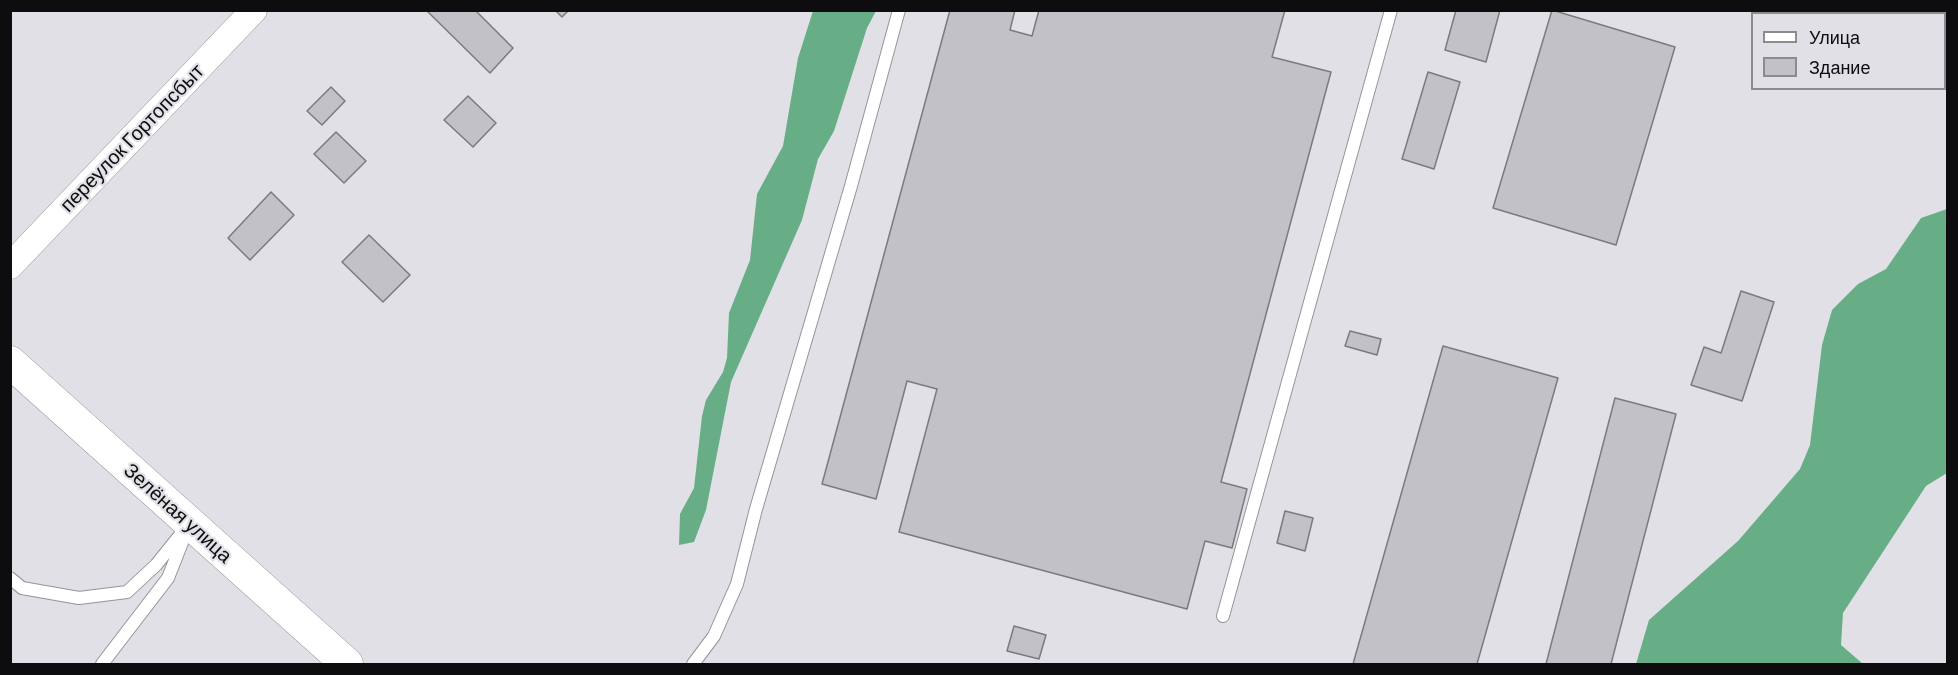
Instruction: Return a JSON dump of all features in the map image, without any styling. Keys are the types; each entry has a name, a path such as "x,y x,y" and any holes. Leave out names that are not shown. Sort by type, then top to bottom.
{"street":[{"name":"переулок Гортопсбыт","path":"10,266 254,10"},
{"name":"Зелёная улица","path":"10,362 347,664"}],"lane":[{"path":"693,664 714,636 737,584 756,509 851,186 899,10"},
{"path":"1223,616 1391,10"},
{"path":"10,578 22,588 79,598 127,592 156,565 189,523"},
{"path":"102,664 168,578 189,523"}],"green space":[{"path":"813,11 876,11 867,28 834,131 818,159 802,220 731,382 706,510 694,542 679,545 680,514 694,488 702,416 706,400 723,372 727,358 729,313 750,260 757,194 783,146 798,58"},
{"path":"1947,209 1947,473 1926,486 1843,613 1841,645 1863,664 1636,664 1649,620 1738,541 1800,469 1810,445 1822,345 1832,310 1858,284 1886,269 1921,218"}],"building":[{"path":"426,10 475,10 513,48 490,73"},
{"path":"555,10 569,10 562,17"},
{"path":"950,10 1015,10 1010,30 1032,36 1039,10 1285,10 1272,57 1331,72 1221,482 1247,489 1232,548 1205,541 1187,609 899,532 937,389 907,381 876,499 822,484"},
{"path":"1456,10 1500,10 1486,62 1445,50"},
{"path":"1552,10 1675,47 1616,245 1493,208"},
{"path":"1428,72 1460,82 1434,169 1402,159"},
{"path":"331,87 345,101 322,125 307,111"},
{"path":"468,96 496,123 473,147 444,120"},
{"path":"336,132 366,161 344,183 314,154"},
{"path":"271,192 294,215 250,260 228,238"},
{"path":"369,235 410,275 383,302 342,262"},
{"path":"1741,291 1774,302 1742,401 1691,385 1704,347 1721,353"},
{"path":"1350,331 1381,339 1377,355 1345,346"},
{"path":"1443,346 1558,378 1477,664 1353,664"},
{"path":"1615,398 1676,414 1611,664 1546,664"},
{"path":"1285,511 1313,518 1305,551 1277,543"},
{"path":"1014,626 1046,635 1039,659 1007,651"}]}
